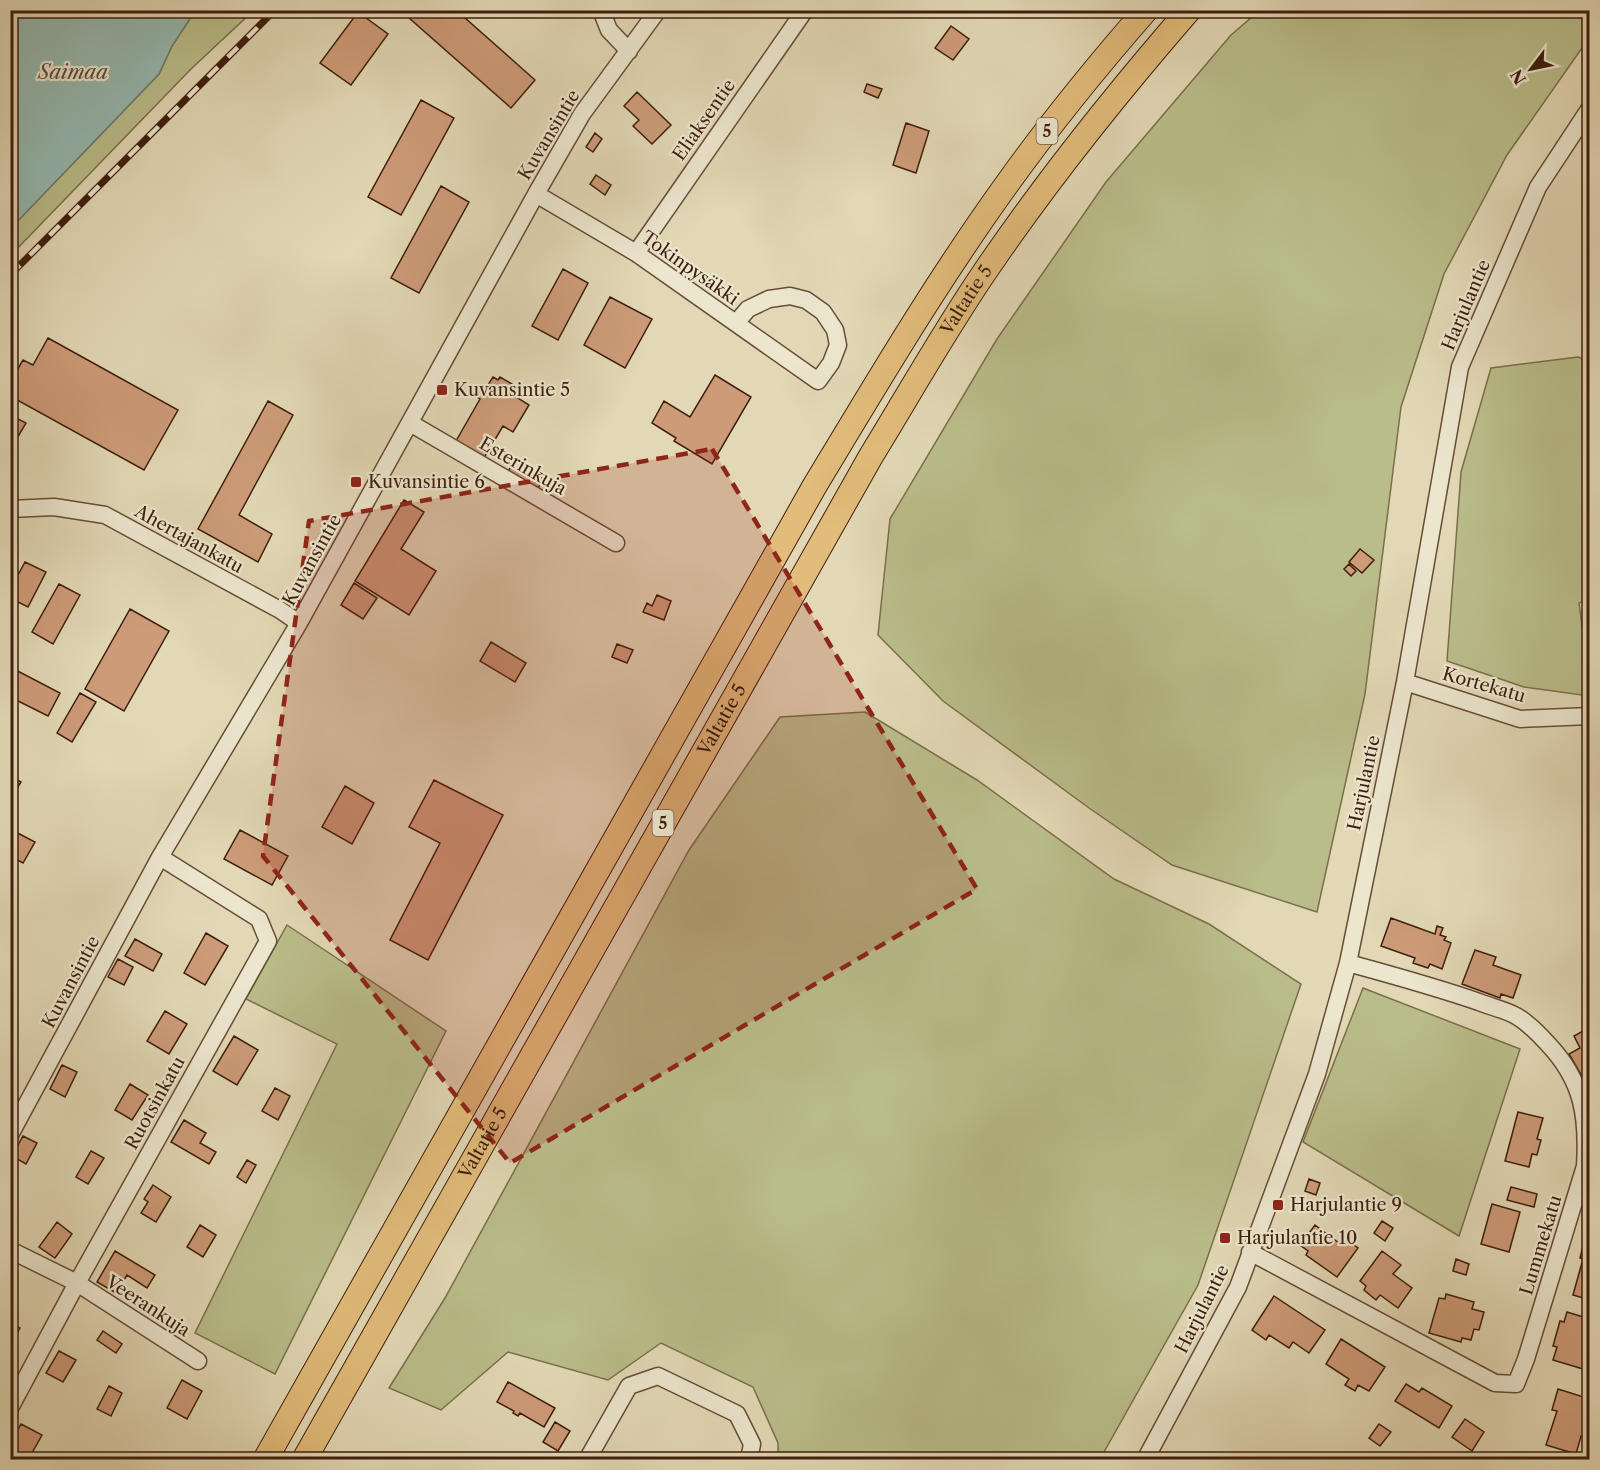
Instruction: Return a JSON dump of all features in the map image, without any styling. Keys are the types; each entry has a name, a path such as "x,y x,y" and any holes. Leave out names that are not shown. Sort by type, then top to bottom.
{"highway":[{"name":"Valtatie 5","path":"304,1460 871,456 985,271 1038,196 1155,49 1189,10"},
{"path":"1155,49 1197,10"},
{"name":"Valtatie 5","path":"265,1460 814,487 882,373 958,254 1007,184 1072,98 1145,12"}],"street":[{"path":"601,10 609,30 628,51"},
{"name":"Kuvansintie","path":"10,1135 160,857 299,623 582,114 658,10"},
{"name":"Eliaksentie","path":"636,253 805,10"},
{"name":"Harjulantie","path":"1145,1460 1238,1287 1317,1074 1348,963 1405,682 1460,367 1538,187 1590,108"},
{"name":"Tokinpysäkki","path":"536,194 636,253 818,381 831,363 838,345 835,330 823,312 806,300 790,296 770,299 748,309 736,323"},
{"name":"Esterinkuja","path":"410,423 616,543"},
{"name":"Ahertajankatu","path":"10,509 54,507 105,515 280,610 299,623"},
{"name":"Kortekatu","path":"1405,682 1520,719 1590,716"},
{"name":"Ruotsinkatu","path":"10,1408 77,1283 268,941 259,918 160,857"},
{"name":"Lummekatu","path":"1250,1252 1495,1383 1516,1384 1526,1359 1585,1166 1587,1137 1576,1082 1560,1056 1539,1034 1516,1016 1442,989 1348,963"},
{"name":"Veerankuja","path":"10,1250 77,1283 198,1361"},
{"path":"587,1460 629,1386 658,1376 737,1414 752,1444 749,1460"}],"highlighted area":[{"path":"712,449 977,889 510,1163 263,856 309,521"}],"green space":[{"path":"195,11 253,11 191,69 11,255 11,228 159,74 172,46"},
{"path":"1259,11 1589,11 1589,38 1507,155 1444,274 1401,407 1365,694 1317,912 1172,865 1089,808 943,701 878,635 890,519 997,339 1106,182 1231,35"},
{"path":"1578,357 1590,361 1590,599 1579,603 1589,679 1589,696 1524,687 1447,661 1461,472 1491,368"},
{"path":"865,712 977,780 1114,879 1209,924 1301,984 1198,1285 1100,1459 778,1459 778,1443 753,1387 661,1343 608,1380 508,1352 441,1410 389,1388 445,1298 689,850 780,717"},
{"path":"287,925 446,1031 275,1374 195,1333 337,1044 246,999"},
{"path":"1363,988 1520,1049 1459,1236 1303,1142"}],"water":[{"name":"Saimaa","path":"11,10 195,11 172,46 159,74 11,228"}],"building":[{"path":"400,10 456,10 535,80 511,108"},
{"path":"982,10 1006,10 1004,17"},
{"path":"358,12 388,34 351,85 320,63"},
{"path":"951,26 969,39 953,60 935,48"},
{"path":"867,84 882,89 878,98 864,92"},
{"path":"637,92 671,125 652,144 633,126 639,120 624,106"},
{"path":"421,100 454,118 401,215 368,197"},
{"path":"906,123 929,131 916,173 893,165"},
{"path":"595,133 602,139 593,152 586,147"},
{"path":"596,175 611,185 605,195 590,184"},
{"path":"441,186 469,202 419,293 391,278"},
{"path":"563,269 588,283 558,340 532,326"},
{"path":"610,297 652,319 625,368 584,345"},
{"path":"48,338 178,410 144,470 10,396 10,382 23,360 33,365"},
{"path":"715,375 751,397 712,464 674,441 676,438 652,423 664,401 690,417"},
{"path":"493,377 498,380 500,377 512,384 510,388 518,392 516,397 529,405 513,432 503,426 484,458 456,441 480,399 477,397 480,391 483,393"},
{"path":"268,401 293,415 239,515 272,534 258,562 198,529"},
{"path":"10,415 26,423 16,440 10,437"},
{"path":"512,465 541,483 534,495 504,478"},
{"path":"404,500 424,512 401,549 436,571 409,615 355,581"},
{"path":"1360,549 1374,560 1362,573 1349,562"},
{"path":"25,562 46,572 28,607 10,598 10,590"},
{"path":"1349,564 1356,571 1351,576 1344,569"},
{"path":"354,583 377,598 363,619 341,605"},
{"path":"59,584 80,595 53,644 32,632"},
{"path":"657,595 671,601 664,620 643,612 647,603 652,606"},
{"path":"130,609 169,631 124,711 85,689"},
{"path":"491,642 526,663 515,682 480,661"},
{"path":"617,644 633,650 627,663 612,657"},
{"path":"10,667 60,693 48,716 10,697"},
{"path":"80,693 96,702 72,742 57,733"},
{"path":"10,776 21,782 10,800"},
{"path":"434,780 503,815 428,960 390,940 440,843 409,827"},
{"path":"345,786 374,803 352,844 322,827"},
{"path":"10,829 35,842 23,863 10,856"},
{"path":"240,830 288,856 272,885 224,859"},
{"path":"1391,918 1435,934 1437,926 1443,928 1440,935 1446,937 1444,940 1451,943 1442,969 1430,964 1428,968 1413,963 1415,958 1381,946"},
{"path":"206,933 228,946 205,985 184,973"},
{"path":"135,939 162,954 153,971 125,956"},
{"path":"1475,950 1496,957 1493,965 1521,975 1513,998 1501,994 1500,998 1462,984"},
{"path":"118,959 133,967 124,985 108,977"},
{"path":"165,1011 187,1024 169,1054 147,1041"},
{"path":"1590,1027 1590,1090 1569,1054 1580,1048 1574,1036"},
{"path":"234,1036 258,1050 237,1085 213,1071"},
{"path":"62,1065 77,1072 65,1097 50,1089"},
{"path":"130,1084 148,1095 132,1120 115,1110"},
{"path":"275,1088 290,1096 278,1120 262,1111"},
{"path":"1518,1112 1543,1118 1537,1139 1541,1140 1537,1155 1532,1154 1529,1167 1505,1161"},
{"path":"184,1120 206,1133 200,1143 216,1152 209,1164 171,1142"},
{"path":"23,1136 37,1143 26,1164 12,1156"},
{"path":"91,1151 104,1158 88,1184 76,1177"},
{"path":"247,1160 256,1165 246,1183 237,1177"},
{"path":"1309,1179 1320,1183 1316,1195 1305,1191"},
{"path":"153,1185 171,1197 156,1222 141,1213 148,1202 144,1199"},
{"path":"1511,1187 1537,1194 1534,1207 1507,1200"},
{"path":"1492,1204 1520,1212 1509,1252 1481,1244"},
{"path":"1382,1221 1393,1228 1385,1241 1374,1233"},
{"path":"57,1222 72,1234 55,1258 39,1247"},
{"path":"200,1225 216,1235 203,1257 187,1247"},
{"path":"1315,1225 1339,1243 1343,1237 1358,1248 1337,1277 1306,1255 1308,1251 1300,1245"},
{"path":"1590,1242 1590,1300 1573,1295 1583,1259 1580,1258 1583,1246 1586,1247"},
{"path":"115,1251 155,1275 147,1288 127,1275 116,1293 97,1282"},
{"path":"1382,1251 1401,1265 1393,1274 1412,1288 1398,1308 1380,1295 1376,1300 1364,1290 1366,1286 1360,1281"},
{"path":"1456,1259 1469,1264 1466,1275 1453,1271"},
{"path":"1446,1294 1474,1302 1472,1309 1484,1312 1479,1330 1474,1329 1471,1340 1462,1338 1461,1342 1429,1333 1439,1298 1445,1299"},
{"path":"1274,1296 1325,1330 1309,1353 1293,1342 1289,1348 1269,1335 1266,1340 1252,1330"},
{"path":"1567,1312 1590,1319 1590,1347 1583,1369 1553,1360 1557,1347 1553,1346 1560,1321 1564,1322"},
{"path":"10,1323 20,1328 10,1345"},
{"path":"103,1331 122,1344 116,1353 97,1340"},
{"path":"1341,1339 1385,1367 1369,1391 1358,1385 1355,1391 1345,1385 1349,1379 1326,1364"},
{"path":"59,1351 76,1360 63,1382 46,1373"},
{"path":"182,1380 202,1391 187,1419 167,1408"},
{"path":"508,1382 555,1408 544,1427 520,1413 518,1416 513,1413 514,1411 497,1402"},
{"path":"1406,1384 1419,1392 1422,1388 1452,1406 1439,1428 1395,1401"},
{"path":"109,1386 122,1393 111,1416 97,1409"},
{"path":"1558,1389 1590,1399 1590,1426 1586,1437 1581,1436 1576,1454 1546,1445 1557,1411 1552,1410"},
{"path":"1465,1419 1484,1432 1472,1451 1452,1437"},
{"path":"555,1422 570,1431 558,1451 543,1442"},
{"path":"21,1424 42,1435 28,1460 10,1460 10,1443"},
{"path":"1379,1424 1391,1432 1380,1446 1369,1438"},
{"path":"1467,1452 1478,1460 1462,1460"}],"railway":[{"path":"10,275 275,10"}],"place":[{"name":"Kuvansintie 5","path":"442,390"},
{"name":"Kuvansintie 6","path":"356,482"},
{"name":"Harjulantie 9","path":"1278,1205"},
{"name":"Harjulantie 10","path":"1225,1238"}]}
